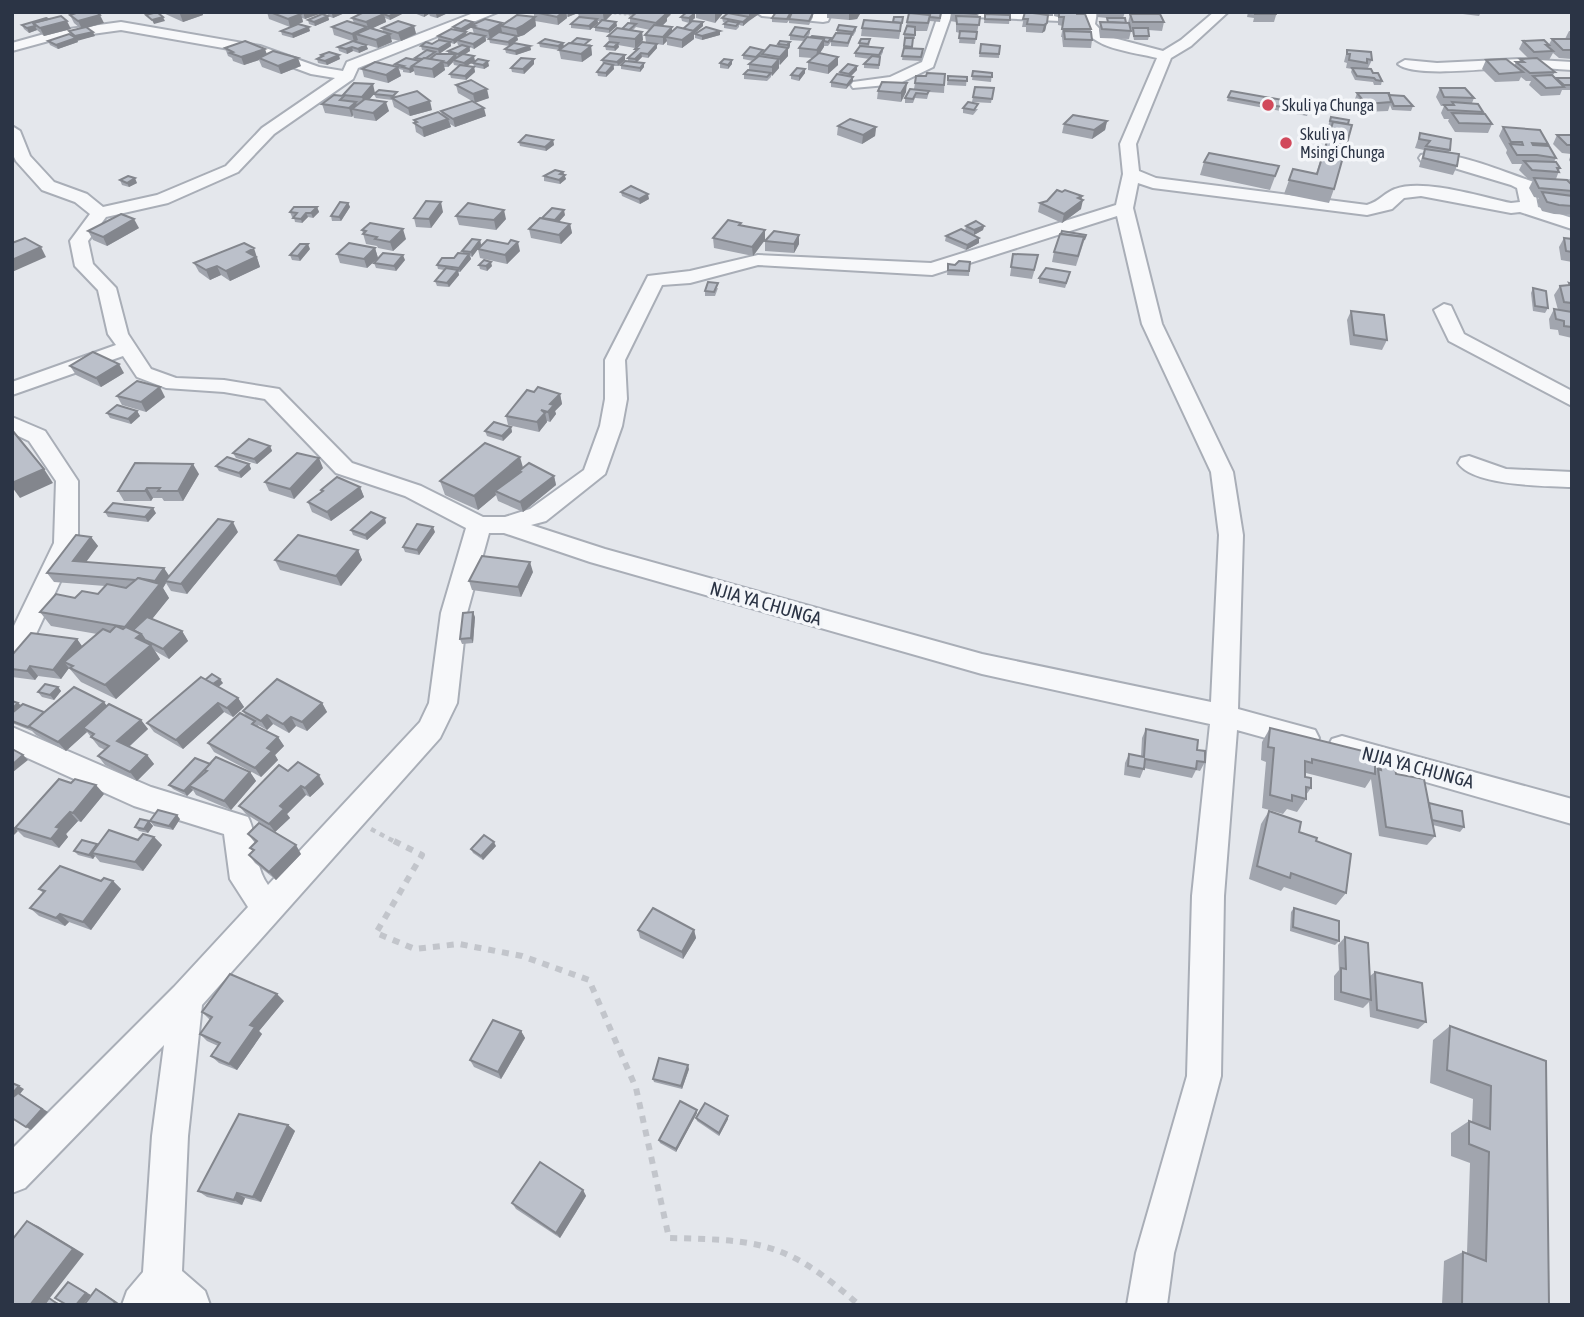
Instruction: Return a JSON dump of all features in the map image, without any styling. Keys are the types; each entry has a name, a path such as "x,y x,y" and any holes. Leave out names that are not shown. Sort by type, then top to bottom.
{"street":[{"path":"12,131 22,158 48,186 81,198 100,213 162,199 232,169 268,131 348,76 352,65 460,21 492,12"},
{"path":"762,12 823,18 825,12"},
{"path":"939,12 1089,15 1088,28 1101,39 1165,56"},
{"path":"1147,1305 1155,1253 1204,1076 1208,896 1224,716 1231,535 1222,472 1152,324 1124,208 1131,174 1128,144 1165,56 1186,43 1222,12"},
{"path":"858,85 893,81 928,64 946,13"},
{"path":"12,47 55,35 121,26 260,50 316,71 348,76"},
{"path":"1405,64 1429,67 1520,63 1572,66"},
{"path":"1427,158 1462,165 1525,186 1572,186"},
{"path":"1131,174 1153,183 1367,210 1386,205 1399,194 1421,191 1511,208 1524,208 1530,206 1525,186"},
{"path":"12,1175 186,999 430,730 443,703 454,613 492,525 538,515 594,474 617,399 615,360 655,280 690,277 758,260 932,269 1124,208"},
{"path":"1524,208 1572,224"},
{"name":"NJIA YA CHUNGA","path":"100,213 79,240 84,266 107,288 118,334 144,373 173,384 224,386 272,394 344,468 412,491 492,525 982,664 1224,716 1476,783 1572,812"},
{"path":"1444,310 1455,337 1572,400"},
{"path":"12,389 128,348"},
{"path":"12,424 37,436 67,481 66,543 12,658"},
{"path":"1469,463 1503,476 1572,480"},
{"path":"12,737 144,797 238,826 245,879 267,908"},
{"path":"186,999 152,1292 191,1305"}],"path":[{"path":"604,12 642,16"},
{"path":"653,18 665,19 673,12"},
{"path":"347,821 380,833 422,855 376,933 415,949 459,944 522,956 589,980 636,1088 669,1238 722,1239 772,1247 823,1273 859,1305"}],"building":[{"path":"97,12 100,15 78,21 70,15"},
{"path":"157,12 163,17 152,20 146,15"},
{"path":"270,12 297,12 301,14 288,19"},
{"path":"364,12 384,14 366,22 352,18"},
{"path":"377,12 396,12 389,16"},
{"path":"534,12 563,12 557,17"},
{"path":"637,12 667,13 656,23 630,18"},
{"path":"687,12 695,13 689,18 681,17"},
{"path":"776,12 791,12 787,19 772,18"},
{"path":"792,12 813,13 809,21 789,19"},
{"path":"926,12 941,12 940,18 925,15"},
{"path":"1025,12 1048,15 1047,23 1027,24 1028,19 1023,19"},
{"path":"1059,12 1085,14 1091,29 1062,29 1064,17 1059,17"},
{"path":"1255,12 1277,12 1255,14"},
{"path":"728,13 749,17 743,22 722,18"},
{"path":"909,13 930,15 928,23 907,22"},
{"path":"322,14 328,16 314,22 308,20"},
{"path":"985,14 1010,15 1010,20 985,19"},
{"path":"1130,14 1160,14 1164,22 1133,22"},
{"path":"517,15 535,17 516,29 501,26"},
{"path":"61,16 67,21 40,28 33,23"},
{"path":"956,16 980,17 979,25 957,24"},
{"path":"579,17 597,19 589,26 571,24"},
{"path":"894,17 903,17 902,23 893,22"},
{"path":"1107,18 1125,18 1126,23 1108,22"},
{"path":"48,19 33,23 35,26 27,28 22,25"},
{"path":"485,19 502,23 488,31 472,27"},
{"path":"465,20 473,22 461,29 453,27"},
{"path":"602,20 616,22 609,29 595,27"},
{"path":"864,20 901,23 900,31 862,28"},
{"path":"347,21 367,27 352,34 332,27"},
{"path":"398,21 414,26 398,33 382,28"},
{"path":"692,21 703,22 693,31 683,29"},
{"path":"728,21 739,23 736,26 724,24"},
{"path":"1100,22 1129,23 1131,31 1102,29"},
{"path":"628,23 636,24 629,30 622,29"},
{"path":"298,24 309,27 292,34 281,31"},
{"path":"654,25 672,27 663,37 645,35"},
{"path":"839,25 856,27 853,32 837,30"},
{"path":"907,26 915,27 915,35 904,34"},
{"path":"86,27 93,32 75,36 69,31"},
{"path":"677,27 694,31 682,40 666,37"},
{"path":"706,27 720,31 702,36 695,34"},
{"path":"795,27 810,29 804,37 790,35"},
{"path":"370,28 390,34 376,40 356,34"},
{"path":"617,28 642,32 635,39 608,36"},
{"path":"1133,28 1148,28 1149,36 1134,36"},
{"path":"451,29 466,32 453,40 438,36"},
{"path":"960,31 977,32 976,39 959,38"},
{"path":"1064,31 1091,32 1092,40 1065,39"},
{"path":"499,32 517,36 508,42 489,39"},
{"path":"470,33 485,36 473,44 457,40"},
{"path":"836,33 852,34 848,43 831,41"},
{"path":"69,34 76,38 56,45 48,41"},
{"path":"812,36 831,38 828,42"},
{"path":"807,37 824,39 817,50 799,48"},
{"path":"577,38 590,40 584,45 571,43"},
{"path":"905,38 913,38 912,47 904,46"},
{"path":"545,39 563,43 558,46 539,43"},
{"path":"861,39 870,39 868,44 859,43"},
{"path":"1552,39 1571,39 1572,50 1563,50"},
{"path":"439,40 450,42 438,49 421,46 426,42 432,44"},
{"path":"1544,40 1553,51 1534,52 1523,41"},
{"path":"245,41 265,49 241,57 225,48"},
{"path":"353,41 366,45 358,49 338,47"},
{"path":"780,41 790,42 787,45 778,44"},
{"path":"609,42 618,43 614,47 605,46"},
{"path":"642,42 657,44 648,54 641,53 635,59 628,58 638,49 635,49"},
{"path":"514,43 530,46 515,51 505,49"},
{"path":"569,43 591,46 581,54 559,50"},
{"path":"981,44 1000,46 999,54 980,53"},
{"path":"462,45 469,47 458,54 448,51"},
{"path":"770,45 788,48 780,57 762,54"},
{"path":"860,46 883,48 879,55 855,53"},
{"path":"750,47 763,50 756,57 743,55"},
{"path":"904,48 923,49 921,57 902,56"},
{"path":"427,50 435,52 426,58 415,58"},
{"path":"1347,50 1371,52 1372,60 1367,59 1367,63 1349,60 1350,54 1347,54"},
{"path":"273,51 298,58 278,66 259,58"},
{"path":"329,52 339,55 325,61 317,59 323,56 321,55"},
{"path":"610,53 625,55 617,62 602,60"},
{"path":"819,53 838,57 828,66 808,62"},
{"path":"436,54 456,54 447,63 430,59"},
{"path":"463,54 474,56 464,63 453,60"},
{"path":"759,56 779,59 772,67 749,64"},
{"path":"872,56 880,57 879,65 864,64"},
{"path":"406,58 420,61 409,69 395,64"},
{"path":"424,58 443,61 432,69 412,66"},
{"path":"521,58 534,59 523,69 511,68"},
{"path":"1537,58 1555,72 1530,73 1516,62 1524,62 1520,59"},
{"path":"478,59 488,61 483,65 473,63"},
{"path":"724,59 732,60 728,65 720,63"},
{"path":"1506,59 1523,72 1499,74 1486,60"},
{"path":"625,61 644,63 640,68 621,65"},
{"path":"375,62 398,67 386,75 362,69"},
{"path":"604,63 613,65 606,73 597,72"},
{"path":"848,64 857,66 849,74 840,72"},
{"path":"460,65 474,67 465,76 450,74"},
{"path":"797,68 805,69 799,76 791,75"},
{"path":"1352,68 1371,69 1373,73 1378,73 1382,81 1357,76"},
{"path":"748,70 771,73 767,77 744,74"},
{"path":"973,71 992,73 992,77 972,76"},
{"path":"927,73 945,74 944,85 915,83 916,76 926,76"},
{"path":"837,74 853,77 847,85 831,82"},
{"path":"1552,75 1564,87 1546,88 1533,76"},
{"path":"948,76 967,77 967,81 948,80"},
{"path":"1556,78 1572,78 1572,85 1564,85"},
{"path":"471,80 487,89 473,94 456,85"},
{"path":"882,82 907,83 901,93 878,91"},
{"path":"354,83 373,84 362,97 343,95"},
{"path":"975,87 994,88 992,99 973,97"},
{"path":"1440,88 1465,88 1474,98 1444,97"},
{"path":"910,89 929,91 927,94 916,93 913,99 905,98"},
{"path":"379,90 397,92 393,96 374,94"},
{"path":"417,91 430,101 408,108 392,98"},
{"path":"1231,91 1311,105 1309,112 1228,97"},
{"path":"1357,93 1389,93 1391,102 1366,104"},
{"path":"334,95 344,96 340,100 356,102 349,108 322,104"},
{"path":"1389,95 1404,96 1413,106 1394,106"},
{"path":"365,99 386,102 373,113 352,109"},
{"path":"472,101 484,108 453,119 441,111"},
{"path":"968,102 978,104 974,110 963,108"},
{"path":"1452,102 1478,104 1483,112 1448,110 1444,105 1454,105"},
{"path":"438,112 448,119 422,128 414,123 417,122 414,120"},
{"path":"1452,113 1485,114 1492,124 1459,123"},
{"path":"1073,115 1107,121 1094,130 1064,124"},
{"path":"1331,117 1349,120 1348,124 1330,121"},
{"path":"850,119 876,127 863,135 838,126"},
{"path":"1333,122 1352,125 1334,189 1289,180 1293,169 1317,174"},
{"path":"1503,127 1540,130 1548,144 1532,143 1533,145 1549,146 1556,158 1517,155 1510,144 1523,145 1522,142 1511,142"},
{"path":"1420,133 1451,139 1450,150 1426,146 1430,141 1419,139"},
{"path":"526,135 553,140 545,147 519,142"},
{"path":"1557,135 1572,135 1572,145 1567,145"},
{"path":"1425,149 1459,154 1457,166 1423,158"},
{"path":"1209,153 1279,166 1275,176 1204,162"},
{"path":"1524,161 1556,162 1560,168 1557,168 1559,172 1532,170"},
{"path":"555,170 565,175 559,180 544,176"},
{"path":"128,176 135,178 127,183 120,180"},
{"path":"1534,178 1567,180 1572,185 1572,191 1539,188"},
{"path":"631,186 648,194 639,199 621,192"},
{"path":"1057,190 1082,196 1078,198 1083,200 1064,214 1040,203 1047,201"},
{"path":"1542,192 1572,196 1572,206 1547,202"},
{"path":"426,201 441,202 429,219 414,218"},
{"path":"340,202 348,203 339,217 331,216"},
{"path":"468,203 504,210 494,220 456,216"},
{"path":"294,207 317,207 301,219 293,218 297,213 290,212"},
{"path":"552,208 564,210 555,220 542,218"},
{"path":"121,214 134,219 103,237 88,231"},
{"path":"540,218 570,224 559,235 529,229"},
{"path":"728,220 765,230 752,247 713,238"},
{"path":"976,221 984,226 974,230 966,226"},
{"path":"370,223 403,229 390,242 363,234 366,231 362,230"},
{"path":"961,229 979,238 967,245 946,236"},
{"path":"774,231 799,235 794,244 765,241"},
{"path":"1062,231 1086,235 1084,240 1084,237 1061,234"},
{"path":"1060,234 1084,237 1078,256 1054,252"},
{"path":"25,238 41,247 12,260 12,243"},
{"path":"1564,238 1572,239 1572,252 1566,251"},
{"path":"472,239 480,240 471,252 462,251"},
{"path":"487,240 508,244 511,240 518,242 505,255 478,249"},
{"path":"244,243 254,248 247,252 256,257 226,271 217,266 206,270 194,263"},
{"path":"349,243 375,248 364,259 337,254"},
{"path":"300,244 308,244 298,256 290,255"},
{"path":"383,253 403,255 394,266 374,263"},
{"path":"458,253 469,254 459,268 437,265 442,258 454,258"},
{"path":"1013,254 1038,255 1034,270 1011,267"},
{"path":"484,260 491,262 486,266 479,265"},
{"path":"959,261 970,262 969,271 948,270 948,264 955,265"},
{"path":"446,268 458,270 447,283 435,281"},
{"path":"1046,268 1070,272 1066,283 1039,278"},
{"path":"708,282 718,283 714,292 705,291"},
{"path":"1569,283 1572,284 1572,303 1564,302 1560,286 1570,285"},
{"path":"1533,288 1546,291 1548,308 1535,306"},
{"path":"1554,309 1572,312 1572,327 1564,326 1564,321 1556,319"},
{"path":"1351,311 1384,315 1387,340 1354,335"},
{"path":"93,352 119,364 96,378 70,366"},
{"path":"137,381 160,387 141,402 117,396"},
{"path":"538,387 560,394 550,404 554,405 548,412 541,410 545,413 537,422 506,416 527,390 534,392"},
{"path":"117,405 137,411 128,419 107,413"},
{"path":"494,422 511,427 502,436 485,431"},
{"path":"12,430 44,469 12,483"},
{"path":"249,439 270,446 254,459 233,453"},
{"path":"485,443 520,457 474,496 440,481"},
{"path":"297,453 319,458 290,489 265,482"},
{"path":"227,457 249,464 239,473 216,466"},
{"path":"135,463 193,464 178,491 147,488 145,491 118,491"},
{"path":"529,463 554,476 520,502 495,491 521,472 519,471"},
{"path":"337,477 360,487 327,512 308,502 323,491 321,490"},
{"path":"113,503 153,508 145,517 105,512"},
{"path":"371,512 385,518 365,535 351,530"},
{"path":"218,519 233,522 181,584 165,581"},
{"path":"417,524 433,527 417,550 403,547"},
{"path":"76,535 91,537 73,561 164,568 155,581 47,573"},
{"path":"298,535 358,550 336,576 275,560"},
{"path":"482,556 530,562 518,587 469,581"},
{"path":"138,578 160,584 125,627 40,612 56,594 75,598 82,591 98,594 107,584 126,588"},
{"path":"473,612 471,638 460,639 463,613"},
{"path":"147,617 182,631 163,649 133,630"},
{"path":"116,626 141,634 136,638 151,645 105,685 70,668 73,666 64,662 103,629 110,632"},
{"path":"31,633 77,639 53,670 30,666 27,671 12,669 12,655"},
{"path":"212,674 220,679 213,684 205,680"},
{"path":"201,677 238,698 227,708 218,703 176,740 147,723"},
{"path":"277,679 322,703 302,722 291,717 283,724 267,715 261,721 243,711"},
{"path":"45,684 58,687 50,695 38,692"},
{"path":"74,687 104,702 58,742 28,726"},
{"path":"23,704 44,712 28,727 12,721 12,713"},
{"path":"109,704 141,720 117,741 147,755 130,772 98,756 109,746 91,737 94,734 83,728"},
{"path":"240,713 255,721 252,724 278,737 267,748 272,751 255,768 208,743"},
{"path":"1270,728 1375,754 1375,774 1312,759 1312,763 1305,761 1305,777 1311,778 1311,788 1306,787 1306,799 1292,795 1292,801 1270,795 1274,748 1268,747"},
{"path":"1146,729 1198,740 1197,750 1205,751 1205,762 1197,761 1196,769 1145,759 1144,769 1128,766 1129,754 1144,757"},
{"path":"14,750 23,755 12,765 12,752"},
{"path":"216,757 250,772 224,801 189,786 207,771 204,770"},
{"path":"195,758 210,764 184,791 169,785"},
{"path":"298,762 319,775 305,788 301,786 280,806 284,809 269,824 239,806 279,765 288,771"},
{"path":"1380,765 1395,767 1396,774 1424,779 1435,836 1386,827 1378,769 1381,770"},
{"path":"59,779 71,783 75,779 96,785 73,813 70,812 56,827 60,828 51,839 15,828"},
{"path":"1429,803 1462,811 1464,827 1432,820"},
{"path":"158,810 177,815 169,826 150,821"},
{"path":"1269,811 1301,822 1299,832 1351,854 1346,893 1291,873 1290,878 1257,866"},
{"path":"140,819 149,821 144,829 135,827"},
{"path":"259,823 296,845 269,872 249,855 254,850 250,848 257,841 248,834"},
{"path":"109,830 138,840 143,834 154,837 135,862 92,853"},
{"path":"484,835 494,842 481,856 471,849"},
{"path":"82,840 97,844 89,855 74,851"},
{"path":"60,866 101,881 104,878 113,881 83,922 60,914 56,918 30,908 45,891 39,889"},
{"path":"653,908 694,930 682,952 638,930"},
{"path":"1294,908 1339,921 1339,941 1293,927"},
{"path":"1345,937 1368,943 1371,1000 1341,992 1341,968 1346,969"},
{"path":"1375,972 1422,983 1426,1022 1377,1010"},
{"path":"230,974 277,994 250,1025 255,1027 229,1064 211,1056 220,1043 200,1034 212,1017 202,1012"},
{"path":"493,1020 521,1031 498,1072 470,1060"},
{"path":"1450,1026 1546,1061 1549,1305 1462,1305 1463,1252 1486,1261 1489,1152 1469,1144 1469,1121 1490,1129 1491,1086 1447,1070"},
{"path":"659,1058 688,1065 681,1086 653,1079"},
{"path":"12,1083 19,1086 12,1094"},
{"path":"18,1093 42,1109 26,1127 12,1118 12,1098"},
{"path":"680,1101 697,1110 676,1149 659,1140"},
{"path":"705,1103 728,1116 719,1133 696,1118"},
{"path":"239,1114 288,1125 253,1197 237,1193 234,1200 198,1191"},
{"path":"540,1162 583,1190 556,1233 512,1203"},
{"path":"27,1221 73,1249 30,1305 12,1305 12,1240"},
{"path":"68,1282 86,1293 76,1305 67,1305 55,1298"},
{"path":"96,1289 115,1302 113,1305 84,1305"},
{"path":"49,1298 59,1305 44,1305"}],"place":[{"name":"Skuli ya Chunga","path":"1268,105"},
{"name":"Skuli ya Msingi Chunga","path":"1286,143"}]}
